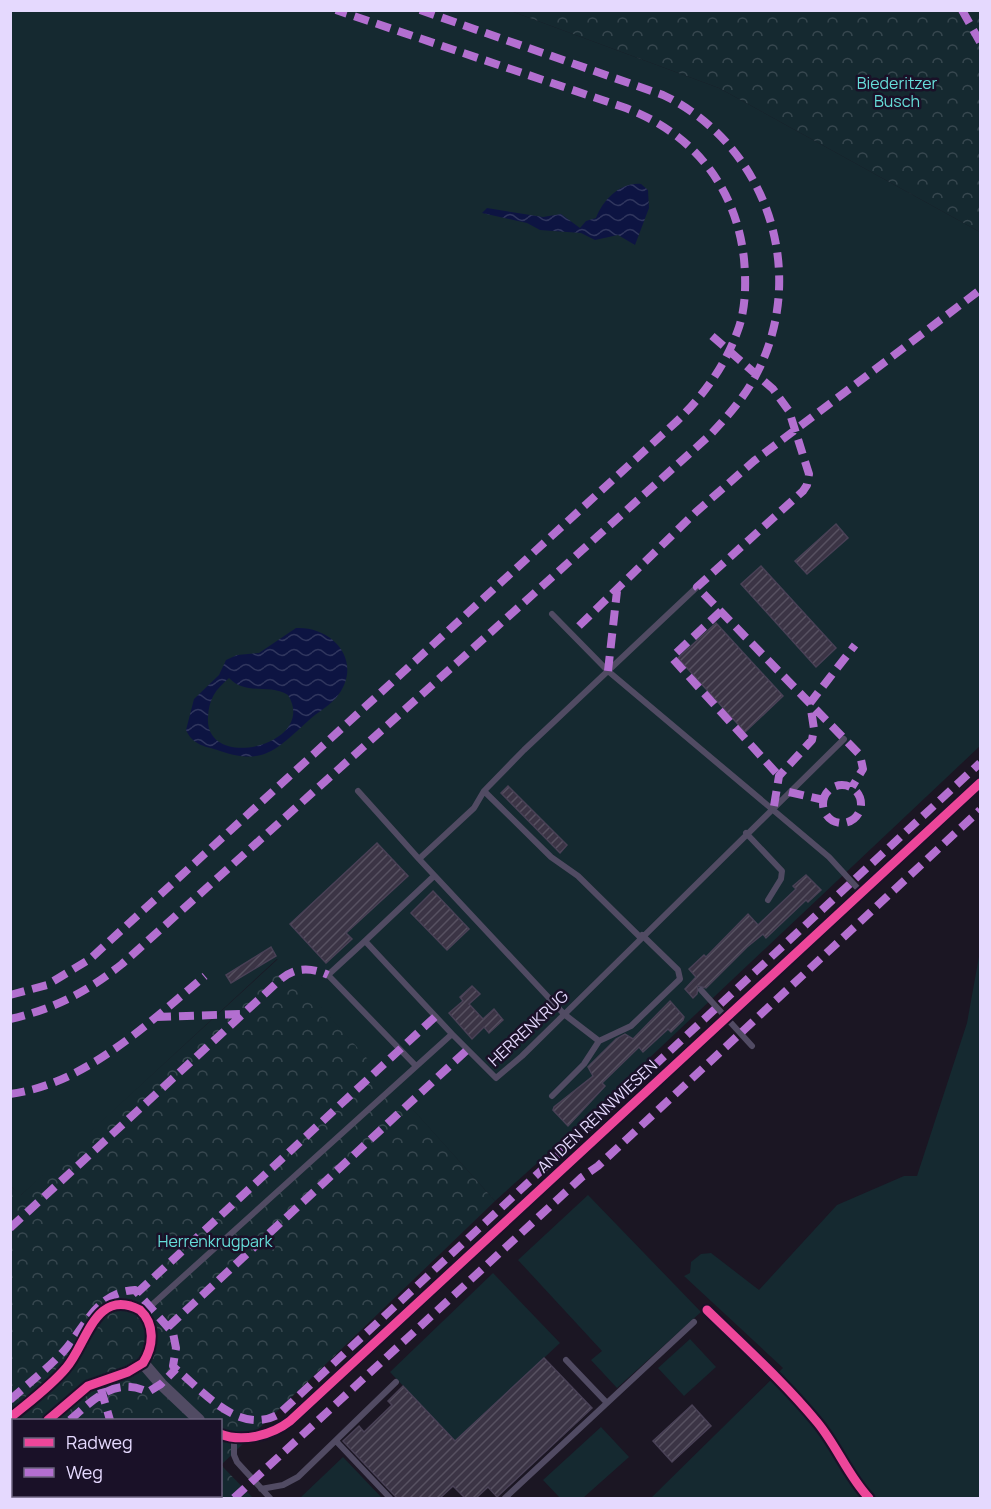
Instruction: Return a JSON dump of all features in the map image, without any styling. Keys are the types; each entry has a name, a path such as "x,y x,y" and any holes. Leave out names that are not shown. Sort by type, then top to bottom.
{"street":[{"name":"AN DEN RENNWIESEN","path":"222,1435 234,1438 269,1433 290,1421 981,783"},
{"path":"10,1418 68,1367 89,1327 105,1309 127,1306 143,1312 150,1323 152,1336 143,1363 128,1372 88,1386 49,1419"},
{"path":"143,1363 161,1384 198,1419"}],"lane":[{"path":"419,859 474,808 484,790 697,587"},
{"path":"552,614 608,671 829,856 862,893"},
{"name":"HERRENKRUG","path":"452,1034 496,1078 844,739"},
{"path":"484,790 551,857 578,876 678,970 680,979 627,1029 598,1041 584,1064 552,1096"},
{"path":"358,791 434,876 564,1014 598,1041"},
{"path":"746,833 782,872 781,879 768,900"},
{"path":"416,1066 328,975 434,876"},
{"path":"143,1312 452,1034 366,941"},
{"path":"701,990 752,1046"},
{"path":"505,1498 694,1322"},
{"path":"566,1360 607,1403"},
{"path":"261,1489 278,1486 298,1477 396,1382"},
{"path":"234,1438 235,1459 270,1498"},
{"path":"336,1441 390,1498"}],"green space":[{"path":"10,11 511,11 719,88 980,232 980,746 495,1201 277,959 70,1151 212,1022 233,1019 11,1224 11,1190 21,1199 63,1158 20,1196 11,1186"},
{"name":"Biederitzer Busch","path":"511,11 980,11 980,232 719,88"},
{"path":"980,951 980,1498 651,1498 783,1368 684,1276 690,1273 691,1262 701,1254 711,1253 759,1290 837,1205 904,1176 917,1176 967,1023"},
{"name":"Herrenkrugpark","path":"278,959 495,1201 222,1464 222,1419 12,1419 12,1497 222,1497 222,1466 253,1498 11,1498 10,1186 21,1195"},
{"path":"588,1195 701,1312 617,1388 591,1360 602,1351 518,1260"},
{"path":"493,1273 560,1343 455,1441 390,1372"},
{"path":"690,1339 716,1367 684,1396 658,1368"},
{"path":"601,1427 629,1457 583,1498 560,1498 543,1480"},
{"path":"343,1457 382,1498 300,1498"}],"water":[{"path":"641,184 648,190 649,208 635,245 618,235 595,240 581,233 540,230 527,223 482,213 487,208 543,217 561,214 580,228 586,221 596,218 603,205 619,189"},
{"path":"296,628 309,629 321,633 340,647 347,669 345,681 332,702 269,752 248,757 196,742 186,730 194,699 219,675 226,660 237,655 259,653","holes":["229,678 243,687 273,690 288,695 293,713 288,727 275,739 258,746 240,748 223,744 212,734 208,717 211,700 216,691"]}],"building":[{"path":"836,524 848,538 807,574 795,561"},
{"path":"761,566 836,648 816,667 741,584"},
{"path":"716,623 783,696 745,732 678,658"},
{"path":"508,786 567,845 560,853 501,793"},
{"path":"377,843 408,876 346,933 352,939 326,963 290,924"},
{"path":"806,875 821,890 808,902 806,900 766,938 763,934 747,947 706,988 698,986 697,994 693,998 685,989 696,977 689,969 704,955 706,957 748,914 758,925 796,889 793,886"},
{"path":"433,891 469,929 447,950 411,913"},
{"path":"271,947 276,956 231,983 226,975"},
{"path":"472,986 480,994 469,1004 483,1019 494,1009 503,1020 489,1033 484,1027 472,1039 449,1013 463,1001 460,997"},
{"path":"670,1001 684,1017 683,1020 671,1032 668,1029 643,1052 639,1047 602,1083 605,1086 568,1126 553,1110 554,1107 593,1076 588,1067 616,1039 625,1034 633,1039"},
{"path":"544,1358 592,1408 497,1497 488,1487 476,1498 465,1498 453,1486 440,1498 397,1498 343,1441 359,1426 364,1432 392,1405 388,1401 403,1386 455,1441"},
{"path":"692,1405 711,1426 672,1462 653,1441"}],"marked path":[{"path":"10,995 47,985 90,959 676,422 696,401 721,367 739,327 744,302 745,267 739,233 731,208 720,185 706,165 670,131 623,107 336,10"},
{"path":"10,1019 56,1005 96,983 122,964 709,436 735,407 756,375 772,335 779,295 777,254 768,215 752,178 729,145 699,117 663,95 420,10"},
{"path":"962,10 980,42"},
{"path":"579,626 696,512 754,461 980,290"},
{"path":"712,336 773,389 789,411 809,474 803,491 697,587 860,755 863,769 852,787"},
{"path":"608,671 617,591"},
{"path":"721,611 674,655 673,659 779,776"},
{"path":"774,806 779,776 812,740 814,729 810,703 855,645"},
{"path":"10,1400 63,1352 101,1304 122,1292 135,1290 173,1333 176,1348 173,1366 211,1400 237,1416 251,1420 265,1419 279,1414 980,763"},
{"path":"842,785 856,790 861,804 856,818 842,823 828,818 823,804 828,790 842,785"},
{"path":"789,792 824,800"},
{"path":"234,1498 582,1177 598,1166 980,810"},
{"path":"10,1228 286,975 303,969 328,975"},
{"path":"10,1094 38,1088 90,1065 115,1049 205,976"},
{"path":"156,1017 242,1014"},
{"path":"137,1293 436,1016"},
{"path":"168,1327 467,1050"},
{"path":"71,1419 105,1392 125,1387 148,1392 161,1384 176,1369"},
{"path":"101,1389 110,1419"}],"cycle path":[{"path":"222,1435 248,1438 266,1434 290,1421 980,783"},
{"path":"10,1418 60,1375 102,1312 112,1306 125,1305 140,1310 148,1322 151,1335 149,1350 143,1363 128,1372 88,1386 49,1419"},
{"path":"707,1310 804,1407 824,1431 869,1498"}]}
